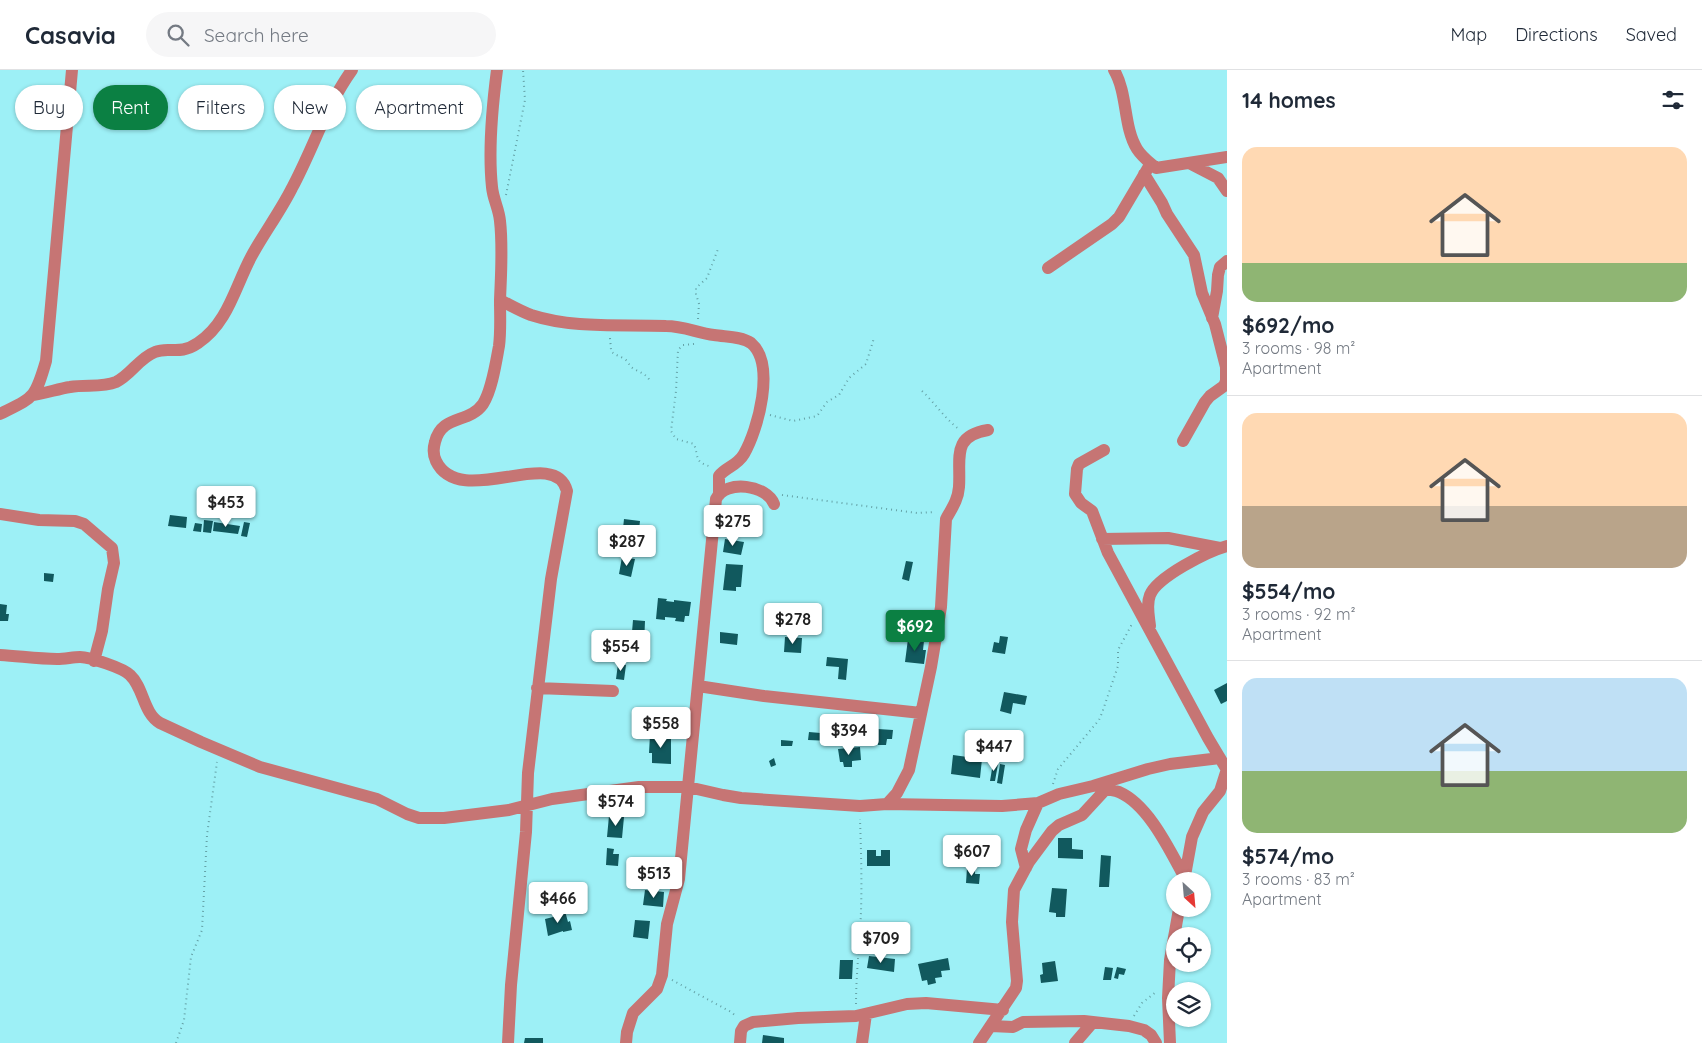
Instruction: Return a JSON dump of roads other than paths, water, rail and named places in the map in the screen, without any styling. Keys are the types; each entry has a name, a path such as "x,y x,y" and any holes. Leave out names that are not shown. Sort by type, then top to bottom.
{"street":[{"path":"0,414 28,400 33,395 44,366 48,342 72,70"},
{"path":"33,395 72,386 110,384 124,376 138,363 155,352 179,351 200,342 218,323 230,306 252,256 293,187 328,110 341,85 352,70"},
{"path":"497,70 491,123 491,167 492,188 500,219 499,344 486,399 477,410 450,422 439,431 435,442 434,455 443,470 462,481 474,482 509,476 545,474 560,478 564,482 567,491 551,579 528,773 526,832 511,985 508,1043"},
{"path":"1117,72 1131,137 1167,214 1194,255 1202,293 1216,324 1226,367 1224,386 1205,402 1183,441"},
{"path":"1147,168 1227,156"},
{"path":"1189,162 1218,178 1227,191"},
{"path":"1048,268 1112,224 1119,217 1147,168"},
{"path":"1212,318 1218,275 1220,268 1227,261"},
{"path":"500,300 531,315 560,321 601,326 668,326 743,339 756,348 762,362 763,393 760,412 750,443 744,455 734,466 720,474 718,482 719,494 715,504 679,879 667,924 662,975 657,989 633,1013 627,1032 626,1043"},
{"path":"887,804 897,793 909,770 921,712 941,608 946,519 956,503 959,487 961,446 968,436 988,430"},
{"path":"1104,450 1079,464 1075,494 1078,500 1092,511 1102,539 1142,618 1225,766 1220,791 1202,812 1192,837 1186,872"},
{"path":"719,494 734,487 752,488 767,493 772,498 774,504"},
{"path":"0,514 39,520 75,521 84,524 112,548 114,563 102,631 94,661"},
{"path":"1102,539 1168,538 1224,547"},
{"path":"1151,633 1147,604 1155,587 1176,571 1224,547"},
{"path":"0,655 55,659 80,657 120,669 130,674 149,711 157,721 246,761 277,772 377,799 419,818 444,818 526,807 552,799 639,787 688,787 741,798 860,806 887,804 1002,806 1043,801 1059,794 1148,769 1225,766"},
{"path":"698,686 764,696 921,712"},
{"path":"538,688 613,691"},
{"path":"1093,786 1123,795 1150,819 1181,872"},
{"path":"979,1043 1004,1009 1016,988 1012,922 1014,890 1042,843 1052,831 1082,815 1106,789"},
{"path":"1026,868 1021,849 1026,830 1043,801"},
{"path":"1170,1043 1168,998 1170,960 1178,918"},
{"path":"740,1043 743,1028 748,1023 753,1022 861,1015 907,1004 926,1003 1004,1009"},
{"path":"1004,1009 1009,1017 1018,1024"},
{"path":"861,1015 862,1043"},
{"path":"991,1026 1013,1027 1018,1024 1066,1020 1093,1022 1129,1026 1149,1033 1156,1043"},
{"path":"1075,1043 1093,1022"}]}
